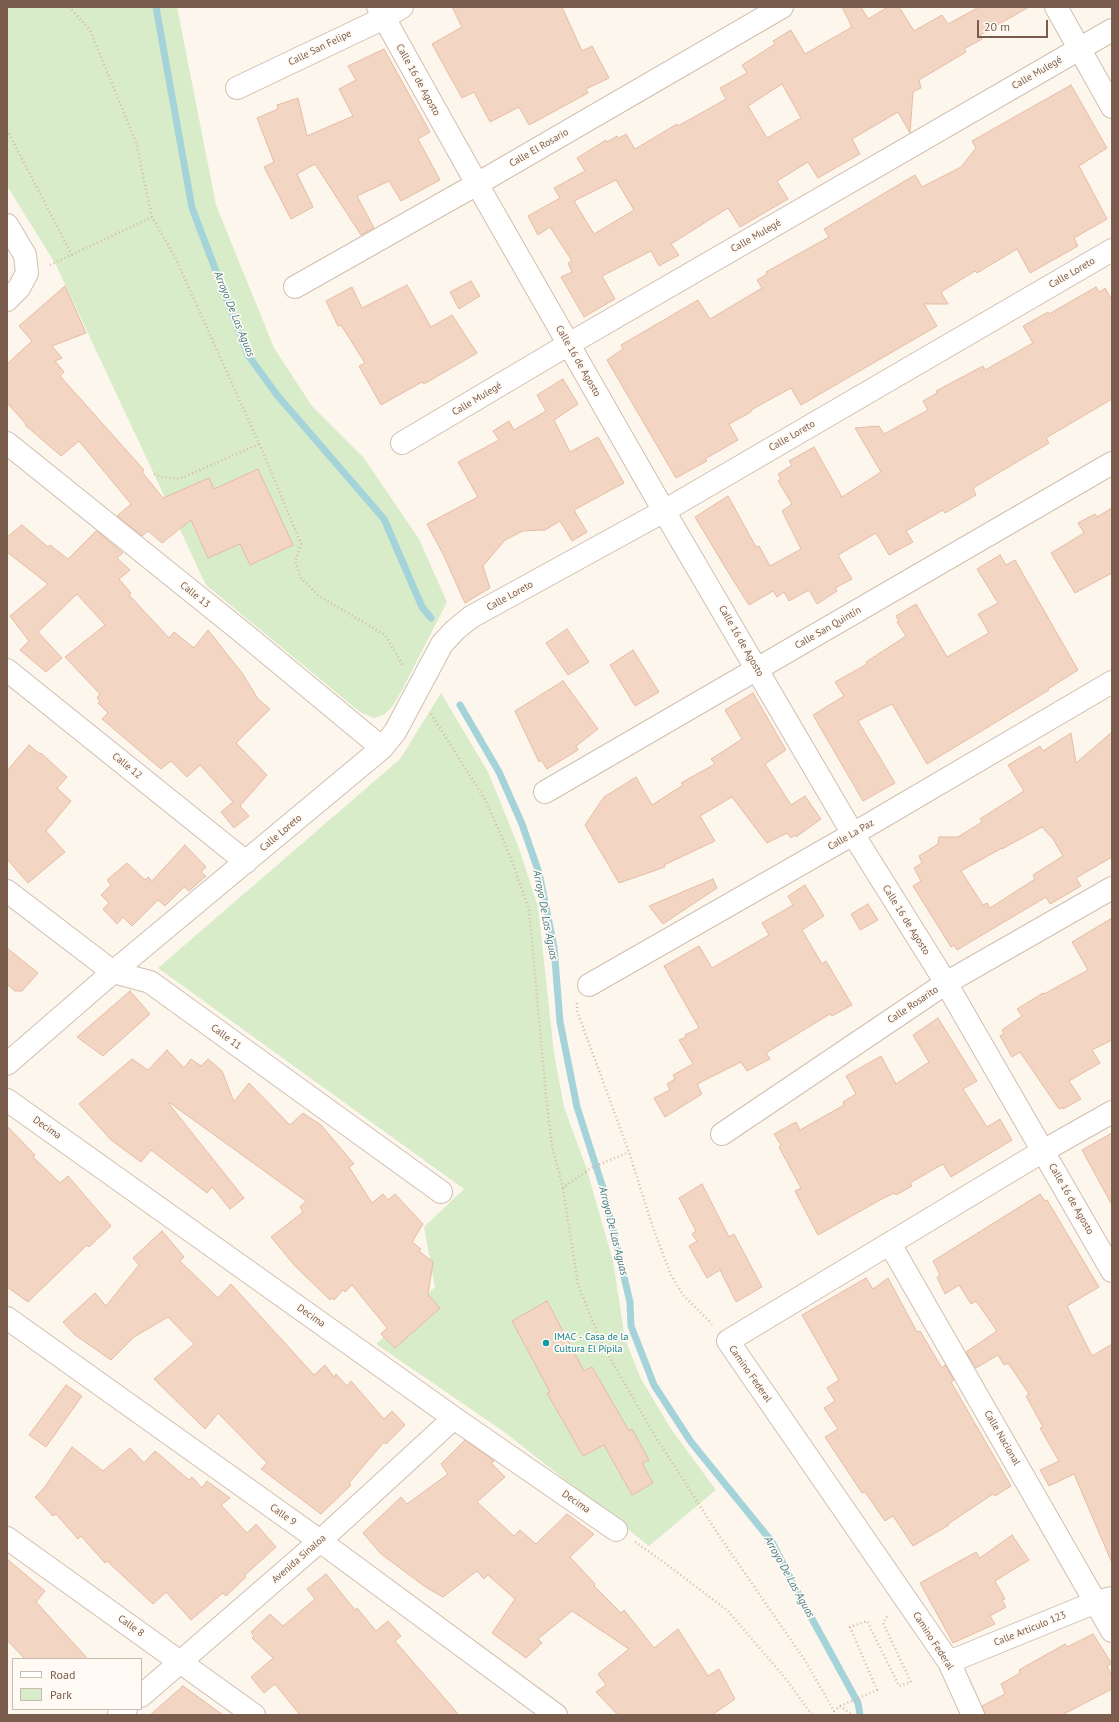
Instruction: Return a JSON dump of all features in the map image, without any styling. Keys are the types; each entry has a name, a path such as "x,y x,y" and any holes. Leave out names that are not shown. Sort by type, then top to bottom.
{"street":[{"name":"Calle San Felipe","path":"237,88 381,12 402,7"},
{"name":"Calle El Rosario","path":"296,287 782,7"},
{"path":"1056,7 1112,107"},
{"name":"Calle 16 de Agosto","path":"381,12 477,184 664,511 758,669 853,834 946,983 1112,1271"},
{"name":"Calle Mulegé","path":"402,443 569,344 1112,30"},
{"path":"7,225 25,254 27,273 19,288 7,300"},
{"name":"Calle Loreto","path":"7,1064 113,972 382,748 395,732 442,644 455,630 471,617 664,511 1112,250"},
{"name":"Calle 13","path":"7,443 242,632 382,748"},
{"name":"Calle San Quintín","path":"544,792 1112,462"},
{"name":"Calle 12","path":"7,670 246,862"},
{"name":"Calle La Paz","path":"589,985 853,834 1112,682"},
{"name":"Calle Rosarito","path":"722,1134 946,983 1112,888"},
{"name":"Calle 11","path":"7,891 113,972 150,982 441,1192"},
{"name":"Decima","path":"7,1100 454,1418 616,1530"},
{"name":"Camino Federal","path":"973,1715 949,1662 728,1341 1043,1151 1112,1112"},
{"name":"Calle Nacional","path":"890,1244 1104,1600 1112,1632"},
{"name":"Calle 9","path":"7,1318 320,1541 556,1715"},
{"name":"Avenida Sinaloa","path":"142,1695 320,1541 454,1418"},
{"name":"Calle 8","path":"7,1538 254,1715"},
{"name":"Calle Artículo 123","path":"949,1662 1104,1600"}],"path":[{"path":"69,7 90,30 136,142 152,216 175,257 259,444 301,544 295,562 301,578 319,596 385,635 486,801 511,858 529,910 552,1146 563,1188 578,1285 602,1344 655,1436 720,1537 806,1662 834,1711 849,1701 876,1690 850,1627 867,1621 898,1686 911,1682 883,1623 888,1613 895,1607 908,1602"},
{"path":"7,130 72,255"},
{"path":"27,273 56,263 152,216"},
{"path":"154,474 161,477 179,479 259,444"},
{"path":"589,985 577,991 577,1011 629,1152 652,1225 670,1275 683,1295 695,1305 728,1341"},
{"path":"563,1188 591,1168 629,1152"},
{"path":"616,1530 661,1560 728,1611 786,1679 812,1715"},
{"path":"840,1706 852,1715"}],"green space":[{"path":"7,7 177,7 216,205 274,348 312,406 364,458 419,539 447,602 401,692 392,707 385,714 374,718 360,712 206,585 55,263 7,186"},
{"path":"441,693 488,772 519,848 538,907 554,1053 564,1107 586,1167 613,1261 625,1339 641,1379 671,1429 716,1490 649,1546 503,1431 376,1344 435,1287 424,1227 464,1189 158,968 400,759"}],"building":[{"path":"452,7 562,7 582,51 592,46 609,78 586,89 588,93 529,125 519,107 490,122 474,92 462,98 432,44 462,27"},
{"path":"842,7 861,7 868,19 888,7 899,7 914,31 942,15 948,24 979,7 1029,7 980,35 982,39 964,49 966,52 919,80 921,88 913,92 910,133 898,112 852,139 860,154 818,178 808,162 777,181 788,199 740,227 728,208 671,244 679,255 659,266 651,251 602,276 615,299 584,317 561,277 572,272 568,263 572,261 550,227 538,235 528,216 560,198 554,188 585,171 577,158 606,140 607,142 617,136 619,138 626,134 635,149 677,124 678,126 726,99 720,88 747,73 742,65 775,44 773,41 791,30 805,54 852,27","holes":["782,84 801,118 767,138 748,106","616,180 634,210 594,234 574,201"]},
{"path":"384,49 430,132 418,139 440,180 401,201 389,181 357,196 374,228 361,235 315,164 297,174 313,207 291,219 264,167 274,162 257,118 278,109 277,105 298,98 307,136 353,116 339,89 356,80 348,66"},
{"path":"1071,85 1107,148 1079,166 1107,219 1074,238 1078,246 1030,273 1017,249 977,273 975,271 941,292 948,304 924,304 937,326 801,405 791,388 751,410 751,412 729,424 738,440 705,459 707,461 676,478 607,360 623,349 621,345 698,300 710,319 762,288 757,280 767,274 766,272 829,237 824,229 915,175 922,187 961,167 976,148 972,141"},
{"path":"471,281 480,296 459,309 450,292"},
{"path":"407,285 431,327 452,315 477,353 424,384 422,382 381,405 359,366 365,363 341,325 338,326 326,301 352,287 362,308"},
{"path":"65,286 86,333 52,346 62,358 55,361 64,372 60,376 144,470 142,472 163,498 209,478 214,489 258,469 293,545 250,565 240,544 208,558 191,520 162,543 148,531 142,536 117,516 131,504 79,441 61,456 25,425 26,424 7,403 7,364 32,341 19,326"},
{"path":"1096,287 1100,292 1105,288 1112,300 1112,399 1046,438 1049,443 973,488 976,495 945,513 943,510 906,531 913,542 889,555 876,533 838,555 852,579 835,588 837,591 817,604 809,590 789,601 784,592 777,597 773,591 749,605 695,517 728,496 756,547 759,546 770,566 801,549 782,511 792,504 778,481 781,479 778,474 792,465 789,461 814,447 842,497 881,472 855,428 879,426 884,434 928,410 923,401 937,393 936,391 983,366 985,370 1033,343 1023,326 1048,312 1049,314"},
{"path":"563,379 578,404 554,420 570,452 598,437 624,483 574,510 587,532 572,541 560,521 545,530 523,531 505,540 483,566 490,588 465,603 443,554 427,524 478,497 458,462 499,440 493,431 509,421 514,430 546,411 537,395"},
{"path":"1112,508 1112,573 1075,593 1051,553 1084,533 1078,523 1095,514 1097,517"},
{"path":"22,525 48,547 50,545 68,559 96,531 98,532 123,553 117,558 130,570 119,579 131,593 129,595 169,638 174,632 194,648 208,630 242,673 258,699 270,709 236,743 267,775 240,806 249,816 234,828 221,812 233,802 200,765 187,777 171,761 161,769 102,719 108,713 98,703 100,701 97,698 100,694 65,657 105,625 77,594 38,632 62,658 46,672 20,650 29,641 10,616 48,584 7,552 7,537"},
{"path":"1000,555 1006,565 1015,560 1078,670 1048,689 1049,690 927,764 892,704 858,721 895,783 863,801 813,715 844,696 835,682 867,664 866,662 906,636 897,622 899,621 896,616 916,604 947,657 989,633 978,614 998,603 977,569"},
{"path":"567,629 589,662 568,675 546,643"},
{"path":"633,650 659,692 635,706 610,665"},
{"path":"563,681 598,729 576,746 578,750 547,769 541,760 539,762 515,711"},
{"path":"753,693 786,750 765,764 791,805 805,796 821,819 796,837 795,835 791,838 787,833 767,843 732,797 700,816 715,841 664,865 665,867 619,883 585,825 604,797 636,777 652,805 683,785 681,783 715,764 711,759 742,739 725,710"},
{"path":"1112,732 1112,857 1076,878 1081,886 1050,904 1046,897 957,950 954,945 951,947 913,886 921,881 914,868 922,863 919,856 938,844 939,837 958,837 982,822 980,819 1024,791 1008,765 1040,746 1043,751 1071,733 1076,763","holes":["1042,827 1053,839 1063,856 1033,875 1035,879 990,908 987,903 983,905 961,871"]},
{"path":"29,745 40,754 41,753 67,777 57,788 71,801 46,831 65,852 28,883 7,859 7,771"},
{"path":"185,845 206,867 201,872 206,876 189,891 184,887 165,906 158,900 132,926 123,917 117,924 103,909 109,903 101,895 111,885 107,880 127,863 145,880 148,877 152,881"},
{"path":"713,879 717,888 663,924 649,906"},
{"path":"805,885 824,916 802,930 822,964 826,961 852,1005 832,1016 830,1014 766,1053 770,1059 747,1071 741,1062 697,1084 702,1094 665,1117 654,1098 670,1090 667,1084 675,1079 673,1075 693,1064 679,1040 686,1037 685,1035 699,1028 664,966 699,946 712,968 769,935 762,923 793,905 788,896"},
{"path":"868,904 878,920 860,930 851,914"},
{"path":"1112,918 1112,1040 1092,1050 1100,1063 1069,1081 1081,1099 1063,1109 1063,1107 1059,1109 1020,1052 1012,1057 1000,1036 1004,1034 1002,1030 1022,1016 1017,1009 1043,993 1044,994 1088,970 1072,942"},
{"path":"7,948 38,973 22,991 15,991 7,984"},
{"path":"130,991 150,1014 103,1056 77,1037"},
{"path":"938,1018 977,1081 963,1089 987,1127 1000,1119 1012,1140 951,1177 943,1164 910,1183 912,1186 896,1195 894,1193 880,1200 818,1235 795,1191 801,1188 779,1147 781,1145 774,1134 796,1122 800,1130 844,1105 843,1102 856,1094 846,1076 881,1056 896,1084 929,1062 913,1035"},
{"path":"167,1050 184,1068 191,1059 201,1066 208,1059 222,1071 234,1102 249,1083 290,1125 303,1113 321,1125 354,1164 349,1167 372,1203 383,1194 388,1200 395,1194 423,1224 412,1242 421,1249 419,1251 433,1262 428,1295 440,1308 395,1348 381,1334 387,1328 352,1285 345,1292 343,1290 334,1300 331,1298 330,1300 295,1266 271,1237 303,1212 300,1207 306,1201 170,1103 169,1104 244,1198 230,1209 212,1187 207,1193 151,1150 141,1162 111,1140 79,1104 132,1059 148,1070"},
{"path":"7,1126 35,1155 33,1157 60,1183 68,1176 111,1226 89,1247 87,1245 28,1302 7,1287"},
{"path":"1112,1133 1112,1205 1082,1150"},
{"path":"702,1184 729,1237 734,1234 762,1287 736,1302 720,1270 707,1278 689,1246 697,1241 692,1234 696,1231 679,1198"},
{"path":"1040,1194 1045,1201 1047,1200 1099,1287 1067,1306 1092,1356 1112,1344 1112,1563 1074,1474 1049,1486 1040,1470 1059,1461 1040,1428 1043,1427 1026,1396 1029,1394 1008,1363 1004,1365 998,1355 976,1368 966,1352 997,1331 976,1301 971,1304 959,1285 945,1294 937,1277 940,1275 933,1261"},
{"path":"162,1231 184,1257 180,1261 218,1298 231,1284 314,1375 325,1365 334,1377 336,1374 347,1386 351,1381 384,1419 392,1411 405,1425 386,1444 384,1442 349,1483 351,1485 321,1514 261,1469 267,1463 218,1413 205,1429 154,1379 194,1344 168,1317 134,1337 111,1360 75,1335 63,1322 95,1293 106,1306 139,1265 133,1258"},
{"path":"866,1278 873,1289 888,1278 917,1332 920,1331 942,1368 945,1365 954,1380 951,1382 1011,1486 995,1496 993,1494 948,1524 949,1525 913,1546 893,1516 885,1521 865,1492 862,1493 825,1437 838,1429 824,1408 835,1401 827,1388 839,1380 802,1315"},
{"path":"547,1301 584,1371 592,1367 629,1431 632,1429 649,1460 642,1463 653,1483 632,1495 604,1445 583,1456 547,1393 550,1392 512,1321"},
{"path":"66,1385 82,1396 46,1447 29,1435"},
{"path":"465,1440 494,1461 491,1463 505,1477 477,1502 514,1536 520,1530 536,1544 567,1514 594,1534 570,1557 595,1584 594,1586 621,1613 624,1610 654,1648 678,1629 708,1676 719,1669 735,1699 712,1715 618,1715 596,1692 606,1685 598,1674 629,1649 572,1611 538,1639 542,1643 526,1658 492,1633 515,1599 488,1575 484,1579 477,1571 443,1597 427,1588 381,1554 363,1533 401,1497 407,1504 448,1474 441,1464"},
{"path":"72,1447 103,1471 130,1448 144,1463 155,1451 189,1480 192,1477 202,1488 207,1481 230,1498 221,1505 247,1533 256,1524 276,1547 245,1575 246,1577 226,1596 223,1593 191,1620 166,1592 153,1604 107,1561 105,1563 81,1536 78,1539 56,1514 53,1516 35,1497 44,1488"},
{"path":"1012,1535 1029,1560 995,1581 1005,1599 1002,1600 1006,1607 990,1616 995,1624 953,1643 920,1583 976,1552 980,1558"},
{"path":"7,1559 45,1591 36,1602 87,1658 24,1658 7,1640"},
{"path":"326,1574 355,1610 357,1608 376,1631 388,1621 401,1636 395,1641 459,1715 300,1715 275,1684 264,1693 251,1677 273,1658 252,1638 254,1636 251,1632 270,1614 283,1626 315,1599 307,1589"},
{"path":"1093,1634 1112,1664 1107,1666 1112,1676 1112,1689 1062,1715 985,1715 982,1706 1005,1694 1001,1684 1020,1673 1019,1670 1065,1644 1067,1647"},
{"path":"183,1686 223,1715 150,1715"}],"waterway":[{"name":"Arroyo De Las Aguas","path":"156,7 192,208 248,355 277,395 384,519 422,607 431,618"},
{"name":"Arroyo De Las Aguas","path":"460,705 499,772 522,824 539,873 554,947 560,1022 577,1107 603,1188 630,1302 631,1326 654,1385 691,1442 772,1542 858,1703 860,1715"}],"place":[{"name":"IMAC - Casa de la Cultura El Pípila","path":"546,1343"}]}
